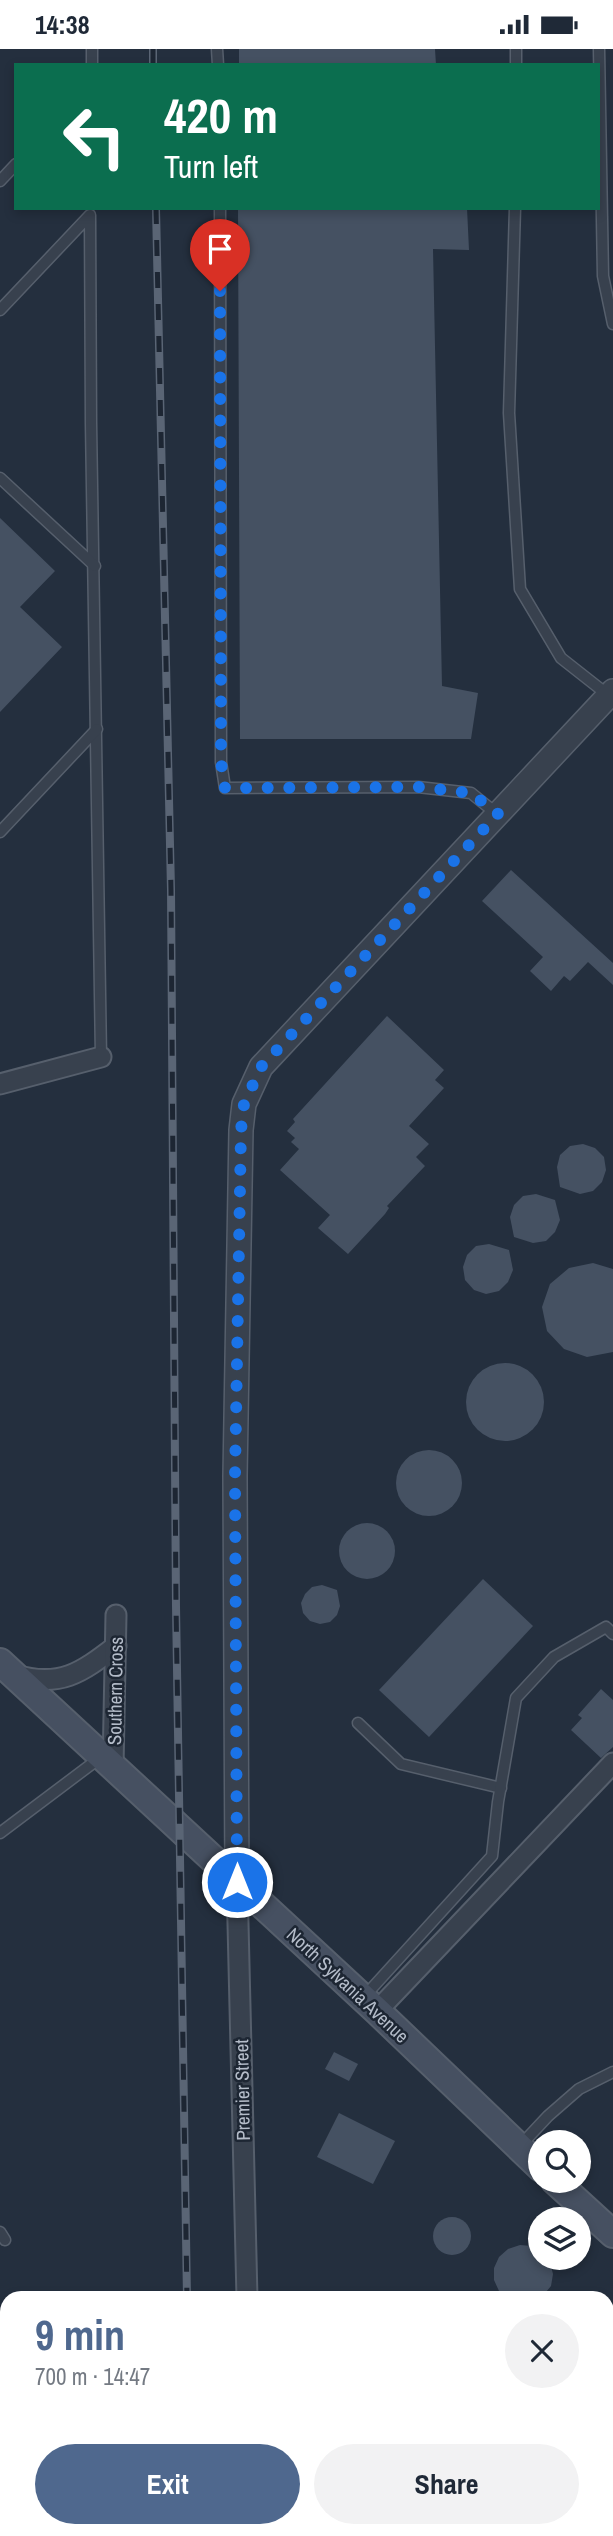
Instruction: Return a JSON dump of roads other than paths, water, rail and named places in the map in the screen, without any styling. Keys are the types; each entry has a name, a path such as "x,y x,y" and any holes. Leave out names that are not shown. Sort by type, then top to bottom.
{"main road":[{"name":"North Sylvania Avenue","path":"7,1668 528,2156"},
{"path":"570,2193 611,2227"}],"street":[{"path":"237,1882 235,1476 244,1104 261,1067 611,693"},
{"path":"0,1084 101,1057"},
{"name":"Southern Cross","path":"107,1762 116,1615"},
{"path":"7,1668 33,1680 61,1680 86,1669 116,1646"},
{"path":"370,2005 613,1763"},
{"name":"Premier Street","path":"237,1882 247,2291"}],"lane":[{"path":"0,180 14,166"},
{"path":"600,189 604,276 613,324"},
{"path":"220,210 221,762 225,788 418,787 471,793 498,814"},
{"path":"515,210 509,413 520,589 561,658 611,693"},
{"path":"0,310 90,211"},
{"path":"90,211 101,1057"},
{"path":"0,478 94,566"},
{"path":"0,832 97,729"},
{"path":"370,2005 492,1856 516,1698 554,1657 606,1627 613,1633"},
{"path":"358,1723 401,1764 501,1788"},
{"path":"0,1833 107,1762"},
{"path":"519,2147 548,2116 579,2089 613,2072"}],"railway":[{"path":"153,49 153,63"},
{"path":"156,210 171,890 176,1606 187,2291"}]}
